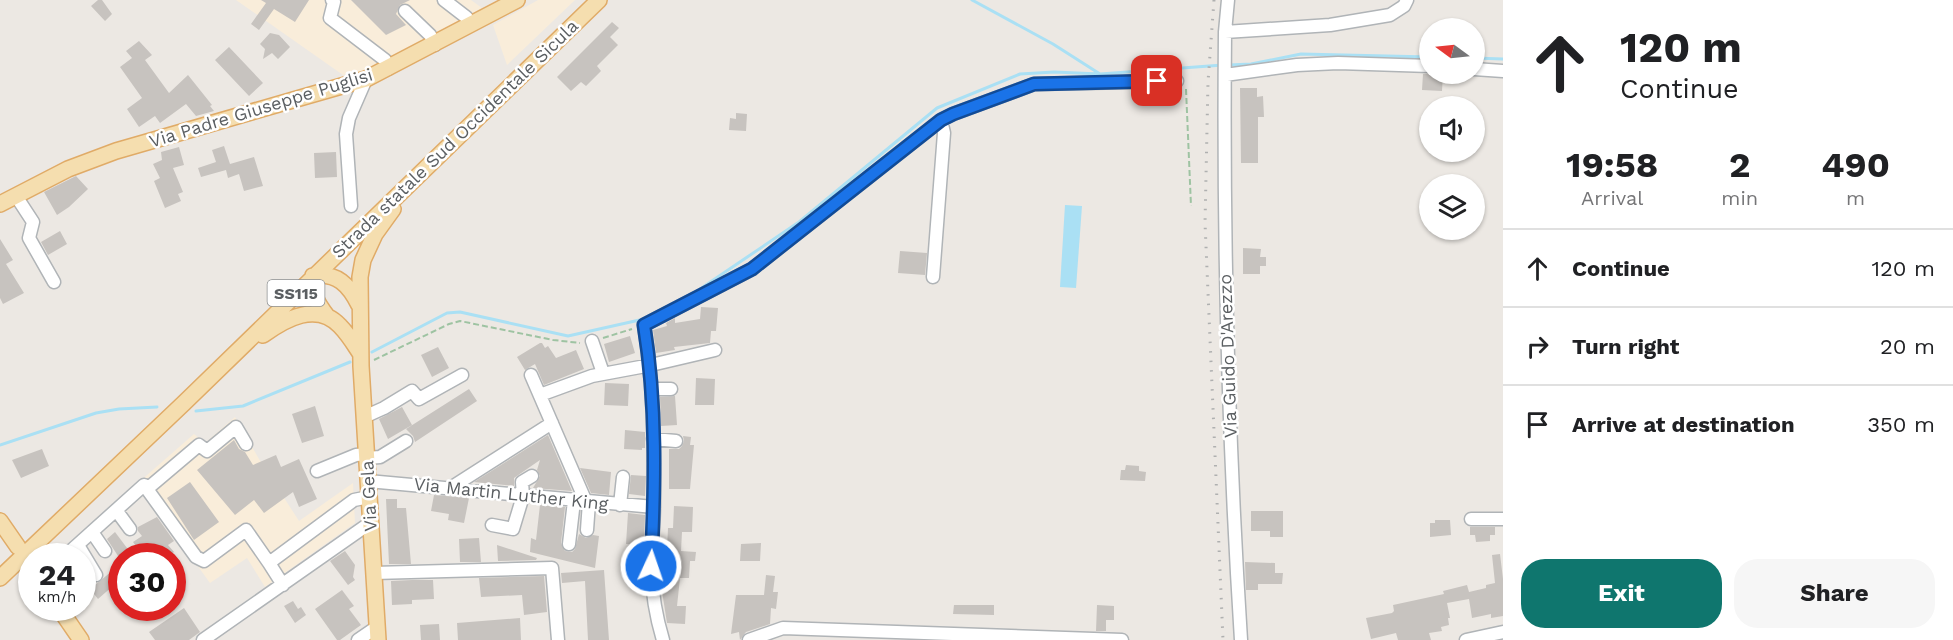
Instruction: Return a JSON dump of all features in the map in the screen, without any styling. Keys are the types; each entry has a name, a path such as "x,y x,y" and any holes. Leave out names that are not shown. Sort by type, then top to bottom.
{"main road":[{"name":"Via Padre Giuseppe Puglisi","path":"0,204 68,169 116,151 366,79 518,0"},
{"name":"Strada statale Sud Occidentale Sicula","path":"0,578 599,0"},
{"name":"Via Gela","path":"378,634 361,360 360,277 363,260 375,234 410,184"},
{"path":"360,308 352,291 345,283 334,276 313,276 311,288 314,296 327,316 339,325 361,360"},
{"path":"226,362 288,319 311,314 327,316"},
{"path":"0,520 18,547"},
{"path":"68,621 81,640"}],"street":[{"path":"332,0 334,2 330,18 385,60 388,69"},
{"path":"444,0 472,24"},
{"name":"Via Guido D'Arezzo","path":"1228,0 1225,52 1224,224 1232,507 1241,640"},
{"path":"1226,32 1330,25 1390,15 1404,6 1407,0"},
{"path":"405,11 430,35 435,45"},
{"path":"1225,73 1338,63 1419,66"},
{"path":"1485,70 1503,71"},
{"path":"351,206 346,134 349,118 366,79"},
{"path":"663,640 652,575 654,507 652,389 651,365 644,325 752,269 941,120 1034,84 1177,81"},
{"path":"933,277 944,132 941,120"},
{"path":"16,196 33,222 29,238 54,282"},
{"path":"592,341 603,373"},
{"path":"540,395 603,373 651,365 715,350"},
{"path":"364,417 412,391 419,399 462,375"},
{"path":"531,375 583,502 587,530"},
{"path":"652,389 671,389"},
{"path":"452,488 552,423"},
{"path":"147,489 199,445 207,451 236,427 246,444"},
{"path":"653,439 676,441"},
{"path":"317,471 356,455 380,457 406,441"},
{"path":"492,525 513,529 523,496 522,482 532,476"},
{"path":"620,505 623,477"},
{"path":"80,543 144,485 196,557 204,561 246,530 283,585"},
{"name":"Via Martin Luther King","path":"369,489 452,488 654,507"},
{"path":"269,563 369,489"},
{"path":"569,544 583,502"},
{"path":"116,510 130,528"},
{"path":"1471,519 1503,519"},
{"path":"202,640 370,522"},
{"path":"92,532 105,551"},
{"path":"374,573 552,568 558,640"},
{"path":"1466,640 1503,632"},
{"path":"358,640 378,634"},
{"path":"749,640 782,634 1122,640"}],"path":[{"path":"1177,81 1182,81 1186,85 1191,206"},
{"path":"361,360 456,322 470,322 582,343 644,325"}],"shaded area":[{"path":"236,0 471,0 482,8 368,71 343,75"},
{"path":"538,0 575,0 507,65 493,25"},
{"path":"235,417 299,521 353,483 355,523 265,587 247,558 210,583 186,550 186,543 181,543 138,483 194,434 205,443"}],"water":[{"path":"1065,205 1082,206 1076,288 1060,287"}],"building":[{"path":"98,0 102,0 112,14 105,21 91,6"},
{"path":"261,0 309,0 295,22 274,9 259,30 251,24 266,3"},
{"path":"351,0 410,0 400,5 396,14 406,25 386,35"},
{"path":"612,22 619,28 610,37 618,45 597,66 601,71 586,86 581,82 571,91 557,77"},
{"path":"270,33 279,35 290,47 278,59 272,53 263,59 265,49 260,44"},
{"path":"139,41 152,55 145,60 169,93 188,75 212,105 210,106 214,111 196,116 186,104 160,123 155,116 139,127 127,109 142,98 120,67 132,58 126,51"},
{"path":"229,47 263,83 249,96 215,60"},
{"path":"1422,84 1442,84 1442,91 1422,90"},
{"path":"1240,88 1257,88 1257,97 1263,96 1264,117 1258,117 1258,163 1241,163"},
{"path":"736,113 747,114 746,131 729,130 730,118 736,119"},
{"path":"224,146 230,164 254,157 263,186 244,191 239,174 228,178 226,170 201,177 198,168 216,162 212,150"},
{"path":"179,147 184,165 173,168 183,192 178,194 181,201 165,208 154,181 160,178 153,164 162,160 161,152"},
{"path":"336,152 337,177 315,178 314,153"},
{"path":"76,176 88,189 57,215 44,192"},
{"path":"60,231 67,244 48,255 41,242"},
{"path":"0,239 13,260 6,264 24,293 3,304 0,298"},
{"path":"1243,248 1261,249 1260,257 1266,257 1266,266 1260,266 1260,274 1243,274"},
{"path":"900,251 927,253 925,275 898,273"},
{"path":"701,307 718,308 716,331 711,331 710,343 674,347 675,350 656,353 653,330 667,326 666,323 675,318 675,323 700,319"},
{"path":"630,336 635,353 609,362 604,344"},
{"path":"540,343 545,348 548,346 556,358 576,350 584,369 544,385 535,364 525,370 517,357"},
{"path":"438,347 449,368 432,377 421,355"},
{"path":"696,378 715,379 714,405 695,405"},
{"path":"605,383 629,384 628,406 604,405"},
{"path":"469,389 477,401 415,442 406,429"},
{"path":"675,396 677,425 661,426 660,397"},
{"path":"315,406 324,436 302,443 292,414"},
{"path":"402,407 412,425 388,439 379,419"},
{"path":"625,430 645,432 645,448 642,450 624,449"},
{"path":"548,435 572,491 533,488 540,476 537,470 540,460 514,478 514,486 474,482"},
{"path":"683,436 691,437 690,445 694,445 690,489 669,489 669,449 679,449 684,441"},
{"path":"234,440 253,465 276,455 281,467 299,459 317,499 299,507 293,492 264,513 254,500 235,515 197,470"},
{"path":"42,449 49,466 21,478 12,460"},
{"path":"1126,465 1139,466 1139,471 1146,472 1145,481 1120,480 1121,470 1125,470"},
{"path":"580,468 611,472 609,495 591,493"},
{"path":"631,475 646,476 645,496 629,494"},
{"path":"190,482 219,522 194,540 167,498"},
{"path":"434,495 469,498 464,523 448,520 449,514 431,511"},
{"path":"386,499 397,499 397,508 406,508 411,564 389,564"},
{"path":"540,505 565,507 561,543 565,551 572,552 575,549 579,534 586,538 593,535 599,536 595,568 530,552 531,538 536,540"},
{"path":"674,506 693,507 692,532 682,532 681,551 696,552 695,561 690,561 689,578 680,578 677,606 686,606 685,624 667,623 661,585 660,550 667,550 668,528 673,528"},
{"path":"1251,511 1283,511 1283,537 1270,537 1270,531 1251,531"},
{"path":"628,513 645,515 644,545 626,544"},
{"path":"157,517 174,541 171,543 134,543 142,536 138,527"},
{"path":"1435,520 1450,520 1451,535 1430,537 1430,523 1435,523"},
{"path":"1470,527 1495,527 1495,535 1490,535 1490,541 1476,542 1475,535 1470,535"},
{"path":"115,532 123,543 110,543 107,539"},
{"path":"479,538 481,562 460,562 459,539"},
{"path":"761,543 760,561 740,561 741,544"},
{"path":"497,545 537,558 536,560 498,561"},
{"path":"345,551 355,565 353,577 355,580 348,585 330,561"},
{"path":"1500,554 1503,616 1491,618 1491,614 1472,618 1469,599 1447,603 1449,625 1441,627 1442,631 1429,633 1431,640 1398,640 1396,633 1371,639 1366,618 1392,613 1393,605 1444,594 1443,591 1467,585 1469,592 1495,583 1492,555"},
{"path":"1245,562 1275,563 1275,573 1283,573 1282,584 1258,584 1258,590 1246,590"},
{"path":"604,570 609,640 588,640 585,581 562,583 561,573"},
{"path":"108,574 108,590 98,599 96,584"},
{"path":"766,575 775,576 773,592 778,592 776,609 771,608 770,624 746,632 740,640 739,632 731,634 736,595 764,595"},
{"path":"544,576 547,612 524,615 522,595 481,597 479,578"},
{"path":"433,580 434,599 412,600 412,604 392,605 391,581"},
{"path":"342,590 354,606 349,609 361,625 337,640 315,609"},
{"path":"293,601 306,615 295,623 284,606"},
{"path":"954,605 994,605 994,615 953,614"},
{"path":"1097,605 1114,606 1114,620 1106,620 1106,631 1096,631"},
{"path":"186,611 200,632 189,640 155,640 149,632 165,621 186,621"},
{"path":"520,618 521,640 458,640 457,623"},
{"path":"439,624 440,640 421,640 420,625"}],"waterway":[{"path":"972,0 1053,44 1100,74 1223,65"},
{"path":"1229,65 1251,64 1301,54 1419,57"},
{"path":"1485,58 1503,59"},
{"path":"700,289 799,222 937,108 1020,74 1054,72 1100,74"},
{"path":"372,352 447,313 460,312 568,336 644,319"},
{"path":"196,411 243,406 350,362"},
{"path":"0,445 96,413 157,407"}],"railway":[{"path":"1214,0 1208,82 1205,223 1223,640"}],"route":[{"path":"651,566 654,507 652,389 651,365 644,325 752,269 941,120 953,114 1034,84 1157,81"}]}
